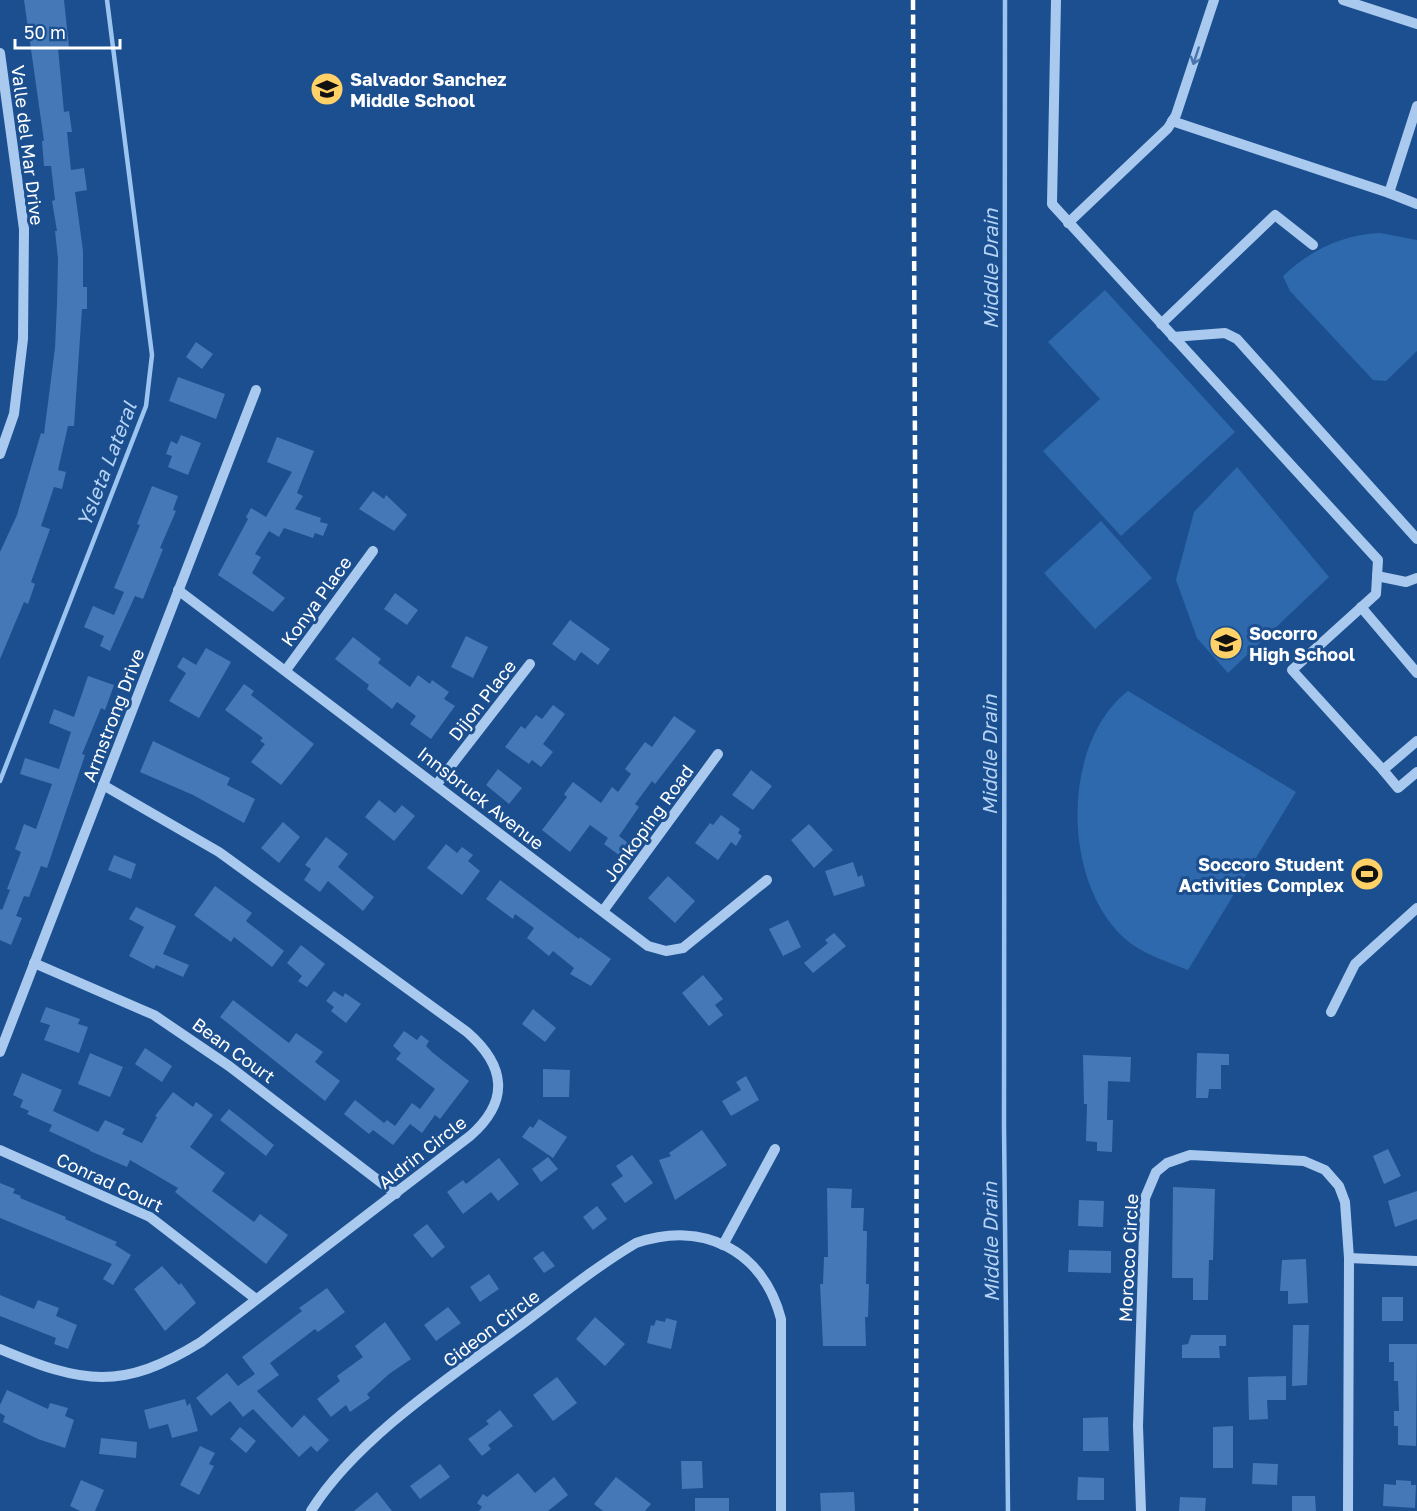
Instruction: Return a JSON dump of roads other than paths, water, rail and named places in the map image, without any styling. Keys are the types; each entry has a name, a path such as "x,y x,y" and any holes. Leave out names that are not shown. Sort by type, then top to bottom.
{"street":[{"path":"1056,0 1052,204 1377,560 1376,594 1292,670 1398,788 1417,772"},
{"path":"1068,223 1172,121 1214,0"},
{"path":"1343,0 1417,24"},
{"name":"Valle del Mar Drive","path":"0,53 24,229 23,339 14,414 0,454"},
{"path":"1389,192 1416,111"},
{"path":"1172,121 1389,192 1417,204"},
{"path":"1161,324 1275,215 1313,245"},
{"path":"1173,337 1225,333 1237,339 1417,539"},
{"name":"Armstrong Drive","path":"0,1052 256,390"},
{"name":"Konya Place","path":"286,670 373,551"},
{"path":"1377,576 1406,582 1417,578"},
{"name":"Innsbruck Avenue","path":"178,590 648,946 674,950 691,942 767,880"},
{"path":"1362,607 1417,673"},
{"name":"Dijon Place","path":"437,784 530,664"},
{"path":"1383,770 1417,741"},
{"name":"Jonkoping Road","path":"603,911 718,754"},
{"name":"Aldrin Circle","path":"0,1349 60,1372 101,1378 137,1374 160,1366 201,1342 470,1136 495,1106 499,1085 492,1062 485,1050 467,1032 376,963 219,852 103,785"},
{"path":"1331,1012 1355,964 1417,908"},
{"name":"Bean Court","path":"34,963 99,989 169,1025 265,1093 396,1194"},
{"path":"723,1245 775,1149"},
{"name":"Conrad Court","path":"0,1150 150,1216 256,1299"},
{"name":"Morocco Circle","path":"1141,1511 1138,1426 1145,1198 1156,1172 1167,1163 1190,1155 1304,1161 1319,1167 1339,1186 1345,1202 1349,1258 1348,1511"},
{"name":"Gideon Circle","path":"311,1511 335,1478 382,1432 480,1355 636,1243 658,1236 686,1234 734,1250 760,1272 775,1297 781,1319 781,1511"},
{"path":"1349,1258 1417,1261"}],"waterway":[{"name":"Ysleta Lateral","path":"0,781 146,406 152,355 107,0"},
{"name":"Middle Drain","path":"1005,0 1004,1126 1008,1511"}],"railway":[{"path":"913,0 917,905 916,1511"}],"place":[{"name":"Salvador Sanchez Middle School","path":"327,89"},
{"name":"Socorro High School","path":"1226,643"},
{"name":"Soccoro Student Activities Complex","path":"1367,874"}]}
